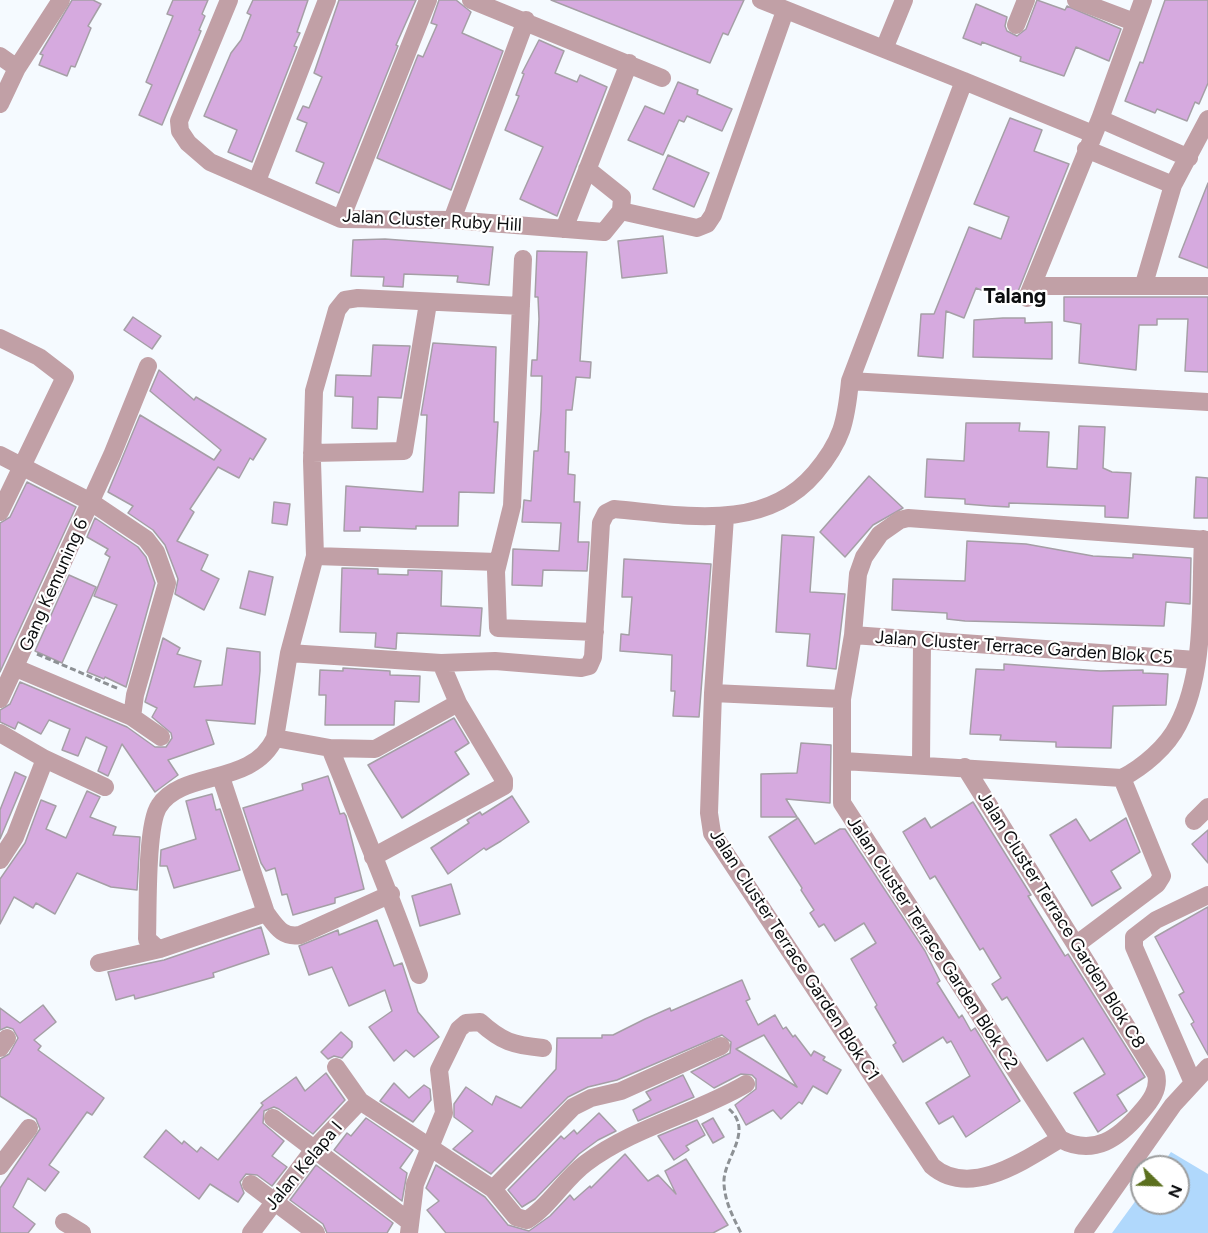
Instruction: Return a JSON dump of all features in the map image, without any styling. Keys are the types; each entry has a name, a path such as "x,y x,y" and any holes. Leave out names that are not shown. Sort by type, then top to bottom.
{"street":[{"path":"0,104 17,68 61,0"},
{"name":"Jalan Cluster Ruby Hill","path":"229,0 178,120 180,131 188,143 210,162 341,219 452,220 604,232 621,211"},
{"path":"257,181 327,0"},
{"path":"341,219 428,0"},
{"path":"471,0 526,20 662,78"},
{"path":"761,0 1093,134 1189,158"},
{"path":"884,49 904,0"},
{"path":"1016,25 1026,0"},
{"path":"1076,0 1134,22"},
{"path":"1143,0 1030,292 1144,284 1208,286"},
{"path":"587,169 620,195 621,211 697,228 706,224 713,215 785,11"},
{"path":"452,220 526,20"},
{"path":"0,56 17,68"},
{"path":"564,229 629,63"},
{"path":"289,653 441,663 495,661 586,667 592,661 601,523 606,513 614,509 725,517 752,513 775,505 807,482 840,439 846,419 850,381 964,81"},
{"path":"1144,284 1173,185 1208,119"},
{"path":"1093,134 1173,185"},
{"path":"495,661 498,628 497,562 512,506 523,259"},
{"path":"153,944 152,834 158,806 170,795 185,787 220,777 257,762 269,751 275,738 289,653 315,556 312,453 315,391 337,310 345,300 358,298 521,306"},
{"path":"312,453 405,451 428,303"},
{"path":"0,338 39,357 64,377 0,512"},
{"name":"Gang Kemuning 6","path":"0,699 25,649 148,366"},
{"path":"850,381 1208,402"},
{"path":"0,455 90,502 147,539 156,552 167,576 157,624 135,695 132,717"},
{"name":"Jalan Cluster Terrace Garden Blok C1","path":"725,517 713,693 708,813 712,833 932,1166 950,1177 976,1178 1002,1170 1059,1139"},
{"name":"Jalan Cluster Terrace Garden Blok C2","path":"1059,1139 844,808 841,796 842,699 853,635 861,564 880,534 900,520 1205,539"},
{"path":"843,761 1122,778 1164,746 1178,726 1191,689 1196,660 1205,539"},
{"path":"315,556 497,562"},
{"path":"498,628 595,632"},
{"name":"Jalan Cluster Terrace Garden Blok C5","path":"853,635 922,642 1196,660"},
{"path":"921,764 922,642"},
{"path":"373,857 502,788 504,780 458,703 441,663"},
{"path":"16,668 132,717 161,737"},
{"path":"713,693 842,699"},
{"path":"275,738 330,748 382,747 458,703"},
{"path":"0,733 45,759 105,787"},
{"path":"330,748 373,857 391,894 419,975"},
{"path":"0,860 15,837 45,759"},
{"name":"Jalan Cluster Terrace Garden Blok C8","path":"965,767 1156,1074 1157,1084 1150,1101 1116,1137 1098,1146 1082,1147 1059,1139"},
{"path":"220,777 266,913 280,932 295,936 391,894"},
{"path":"1077,944 1157,884 1162,876 1122,778"},
{"path":"1194,821 1208,807"},
{"path":"1193,1083 1134,947 1134,937 1155,920 1208,895"},
{"path":"99,963 153,944 266,913"},
{"path":"410,1228 416,1184 444,1113 439,1070 459,1029 466,1023 480,1022 498,1038 516,1046 543,1048"},
{"path":"493,1189 573,1107 591,1098 621,1091 721,1046"},
{"path":"336,1067 360,1101 493,1189 516,1217 527,1220 585,1163 634,1135 717,1100 746,1084"},
{"path":"1083,1233 1173,1105 1208,1067"},
{"name":"Jalan Kelapa I","path":"251,1233 315,1148 360,1101"},
{"path":"273,1118 315,1148 410,1228"},
{"path":"0,1166 29,1128"},
{"path":"251,1184 316,1233"},
{"path":"64,1222 81,1233"}],"path":[{"path":"25,649 135,695"},
{"path":"717,1100 736,1115 739,1124 738,1140 723,1181 727,1203 741,1233"}],"shaded area":[{"path":"1190,1163 1208,1174 1208,1233 1112,1233 1130,1208 1130,1215 1190,1215"}],"building":[{"path":"72,0 93,0 101,4 88,26 91,28 75,67 71,66 67,76 39,65 43,55 40,54"},
{"path":"173,0 208,0 202,14 205,16 199,30 201,31 162,125 139,115 152,85 146,82 173,16 167,14"},
{"path":"253,0 308,0 297,32 300,33 294,46 297,47 252,162 228,152 237,130 204,116 231,53 241,40 251,15 247,13"},
{"path":"339,0 416,0 396,45 398,46 339,193 316,183 324,163 296,151 307,123 297,119 303,106 309,108 322,77 314,73"},
{"path":"439,0 456,0 471,12 462,33 503,51 451,190 377,158 418,55 423,57 437,25 431,23"},
{"path":"551,0 744,0 728,35 723,33 710,63"},
{"path":"1037,0 1065,10 1067,6 1121,29 1109,61 1076,47 1064,76 1020,61 1021,57 982,42 981,45 963,38 976,4 1007,17 1005,26 1007,31 1017,36 1026,29"},
{"path":"1165,0 1208,0 1208,83 1199,104 1195,102 1187,121 1157,109 1155,113 1125,101 1140,62 1143,63"},
{"path":"539,40 564,51 555,73 577,82 580,75 607,87 557,216 520,199 543,147 505,130 519,96 516,95 524,74 522,73"},
{"path":"678,82 698,90 697,94 732,109 722,131 687,116 684,122 679,120 663,155 628,140 645,106 664,114"},
{"path":"1010,118 1042,130 1034,151 1069,164 1017,294 1017,304 976,288 964,318 946,311 943,358 918,356 921,314 934,314 969,227 1001,239 1009,217 974,204"},
{"path":"668,155 709,173 694,207 653,189"},
{"path":"1208,183 1208,268 1179,257"},
{"path":"663,236 667,273 622,278 618,241"},
{"path":"385,239 493,247 489,285 457,282 458,276 404,274 403,287 383,286 384,277 351,276 353,240"},
{"path":"537,251 587,252 580,361 591,362 590,378 576,377 572,410 566,410 565,452 569,452 568,474 575,475 574,502 580,502 578,542 589,542 587,571 543,570 542,586 512,585 513,549 559,551 561,523 522,522 524,500 531,501 534,451 538,451 541,411 542,376 531,376 532,360 537,360 539,319 538,297 535,297"},
{"path":"1064,297 1208,297 1208,372 1185,371 1188,319 1157,319 1157,325 1139,325 1136,370 1079,363 1081,324 1064,321"},
{"path":"133,317 161,336 152,349 124,330"},
{"path":"1025,318 1025,323 1052,322 1052,359 973,357 974,320"},
{"path":"433,343 496,347 494,422 498,422 494,493 459,492 458,526 416,526 416,529 360,527 360,531 344,531 346,486 423,492 427,415 421,415"},
{"path":"373,345 410,346 401,398 378,397 377,429 352,428 353,397 335,396 336,375 371,376"},
{"path":"159,370 194,400 196,397 266,439 253,460 250,458 239,478 218,467 190,509 194,512 177,541 208,555 201,570 219,579 204,610 175,594 178,579 165,545 153,530 128,513 133,506 108,492 140,415 214,460 221,450 150,391"},
{"path":"966,423 1020,423 1019,431 1049,432 1047,467 1077,469 1079,426 1105,427 1103,468 1112,472 1131,473 1128,518 1105,517 1105,506 1009,503 1009,507 965,504 965,499 925,497 927,459 964,461"},
{"path":"869,476 903,508 873,525 845,557 820,532"},
{"path":"1196,477 1208,478 1208,518 1194,518"},
{"path":"27,482 76,507 0,672 0,523 10,517"},
{"path":"274,502 290,504 287,525 272,523"},
{"path":"95,518 138,547 146,557 155,583 126,687 87,672 117,605 94,596 110,557 105,554 108,549 87,537"},
{"path":"782,535 814,537 810,592 845,594 836,669 807,666 810,634 776,632"},
{"path":"967,541 1026,544 1093,556 1133,558 1133,554 1191,558 1190,604 1166,602 1164,626 965,621 947,619 947,613 892,610 893,579 965,581"},
{"path":"624,559 711,564 699,717 673,716 675,691 671,691 672,655 620,651 621,634 629,635 632,597 622,597"},
{"path":"342,568 378,569 378,574 408,575 408,570 442,571 441,606 482,608 480,636 397,633 396,649 375,647 376,633 340,632"},
{"path":"249,571 273,577 265,615 240,608"},
{"path":"69,575 96,587 62,663 35,651"},
{"path":"163,638 180,648 177,654 201,661 194,687 222,685 227,648 260,652 260,671 255,724 206,720 214,744 168,760 178,775 155,792 122,744 108,776 98,771 107,747 86,737 78,756 62,750 70,729 49,720 41,734 18,722 15,729 0,722 0,710 10,704 20,682 127,727 155,747 166,747 172,738 171,733 152,717 157,708 145,702"},
{"path":"1004,664 1100,671 1143,670 1143,673 1168,674 1166,705 1113,706 1111,748 1056,747 1056,742 1000,740 1001,735 970,734 976,669 1004,670"},
{"path":"343,668 390,671 390,675 420,676 419,702 395,701 394,725 325,725 326,695 319,695 320,670 343,671"},
{"path":"454,718 469,743 455,752 469,774 402,818 368,765"},
{"path":"801,743 831,745 830,803 786,799 797,817 761,817 761,774 797,773"},
{"path":"15,772 26,777 0,839 0,810"},
{"path":"328,776 340,814 344,813 346,816 364,889 335,898 335,903 293,915 287,894 282,895 275,868 266,871 261,863 243,808 303,790 302,784"},
{"path":"87,791 100,797 90,817 116,827 113,835 140,837 137,890 111,887 77,873 55,914 36,903 33,908 14,897 0,924 0,879 25,843 41,800 56,806 46,829 66,838"},
{"path":"212,794 216,810 220,809 240,870 174,888 167,866 160,866 161,850 196,839 186,801"},
{"path":"512,796 529,822 486,850 484,848 448,874 431,848 469,823 467,820 480,812 482,815"},
{"path":"973,802 1031,895 1028,896 1065,956 1068,954 1145,1077 1117,1095 1127,1111 1098,1132 1074,1093 1105,1074 1083,1038 1047,1061 1007,997 1002,1000 992,984 1001,978 983,948 980,950 935,876 930,879 903,832 925,818 931,828"},
{"path":"798,818 815,844 840,829 845,829 925,951 940,981 937,983 959,1018 962,1015 971,1031 975,1028 1020,1101 966,1137 953,1116 939,1124 926,1103 970,1076 951,1041 947,1043 943,1037 903,1062 893,1045 896,1043 875,1007 877,1005 851,959 876,943 864,923 835,941 824,924 819,927 810,913 814,910 801,890 802,888 769,837"},
{"path":"1126,818 1140,852 1111,871 1121,888 1092,906 1050,835 1076,819 1090,841"},
{"path":"1208,830 1208,863 1192,844"},
{"path":"451,884 460,914 420,926 412,896"},
{"path":"1208,907 1208,1055 1191,1024 1194,1022 1179,995 1184,992 1155,937"},
{"path":"377,920 394,966 402,963 418,1012 439,1037 414,1057 406,1050 394,1061 369,1027 392,1011 385,990 349,1006 332,967 309,975 299,946 338,930 339,935"},
{"path":"261,927 269,954 213,973 214,977 135,999 134,995 116,1000 108,972 164,960"},
{"path":"742,980 750,999 746,1001 758,1025 775,1015 783,1029 786,1027 793,1037 795,1035 811,1056 814,1051 825,1057 823,1060 841,1070 827,1094 813,1086 802,1104 799,1102 781,1119 773,1110 746,1125 735,1105 756,1089 756,1079 752,1075 741,1074 714,1088 691,1072 730,1053 731,1042 722,1035 617,1080 588,1087 568,1097 491,1174 453,1149 473,1131 454,1117 454,1104 466,1087 492,1105 496,1096 521,1108 556,1069 557,1038 602,1038 602,1035 613,1035 670,1008 671,1011","holes":["764,1035 797,1087 736,1049"]},
{"path":"43,1005 56,1022 34,1040 41,1046 38,1050 104,1098 92,1115 87,1112 49,1165 59,1172 45,1191 28,1178 13,1207 35,1224 28,1233 0,1233 0,1188 40,1129 36,1119 0,1096 0,1059 9,1054 18,1038 13,1029 7,1027 0,1030 0,1008 20,1023"},
{"path":"341,1032 352,1042 352,1047 342,1058 334,1056 328,1059 321,1052"},
{"path":"326,1073 345,1100 313,1134 279,1109 274,1107 264,1111 263,1123 284,1141 272,1156 287,1167 272,1186 257,1175 246,1174 240,1182 244,1193 238,1202 210,1184 199,1199 144,1157 166,1130 182,1144 184,1141 197,1152 201,1147 218,1160 263,1105 261,1103 296,1077 305,1091"},
{"path":"683,1075 694,1097 638,1121 633,1110 651,1100 646,1092"},
{"path":"394,1083 409,1098 424,1085 430,1089 431,1100 413,1122 380,1101"},
{"path":"599,1113 616,1131 598,1140 579,1154 535,1199 522,1207 508,1190 561,1136 564,1139 574,1130 577,1134"},
{"path":"366,1118 413,1150 400,1168 407,1173 402,1201 334,1150 347,1133 351,1136"},
{"path":"713,1118 724,1137 713,1143 702,1124"},
{"path":"697,1120 705,1135 686,1146 689,1150 674,1160 658,1136"},
{"path":"625,1154 648,1181 658,1175 676,1194 665,1171 686,1159 728,1225 713,1233 446,1233 427,1210 439,1201 426,1188 436,1165 485,1197 508,1225 529,1231 550,1216 570,1195 574,1200 590,1186 591,1188"},
{"path":"316,1165 393,1223 387,1233 327,1233 323,1224 290,1200"}],"district":[{"name":"Talang","path":"1015,297"}]}
